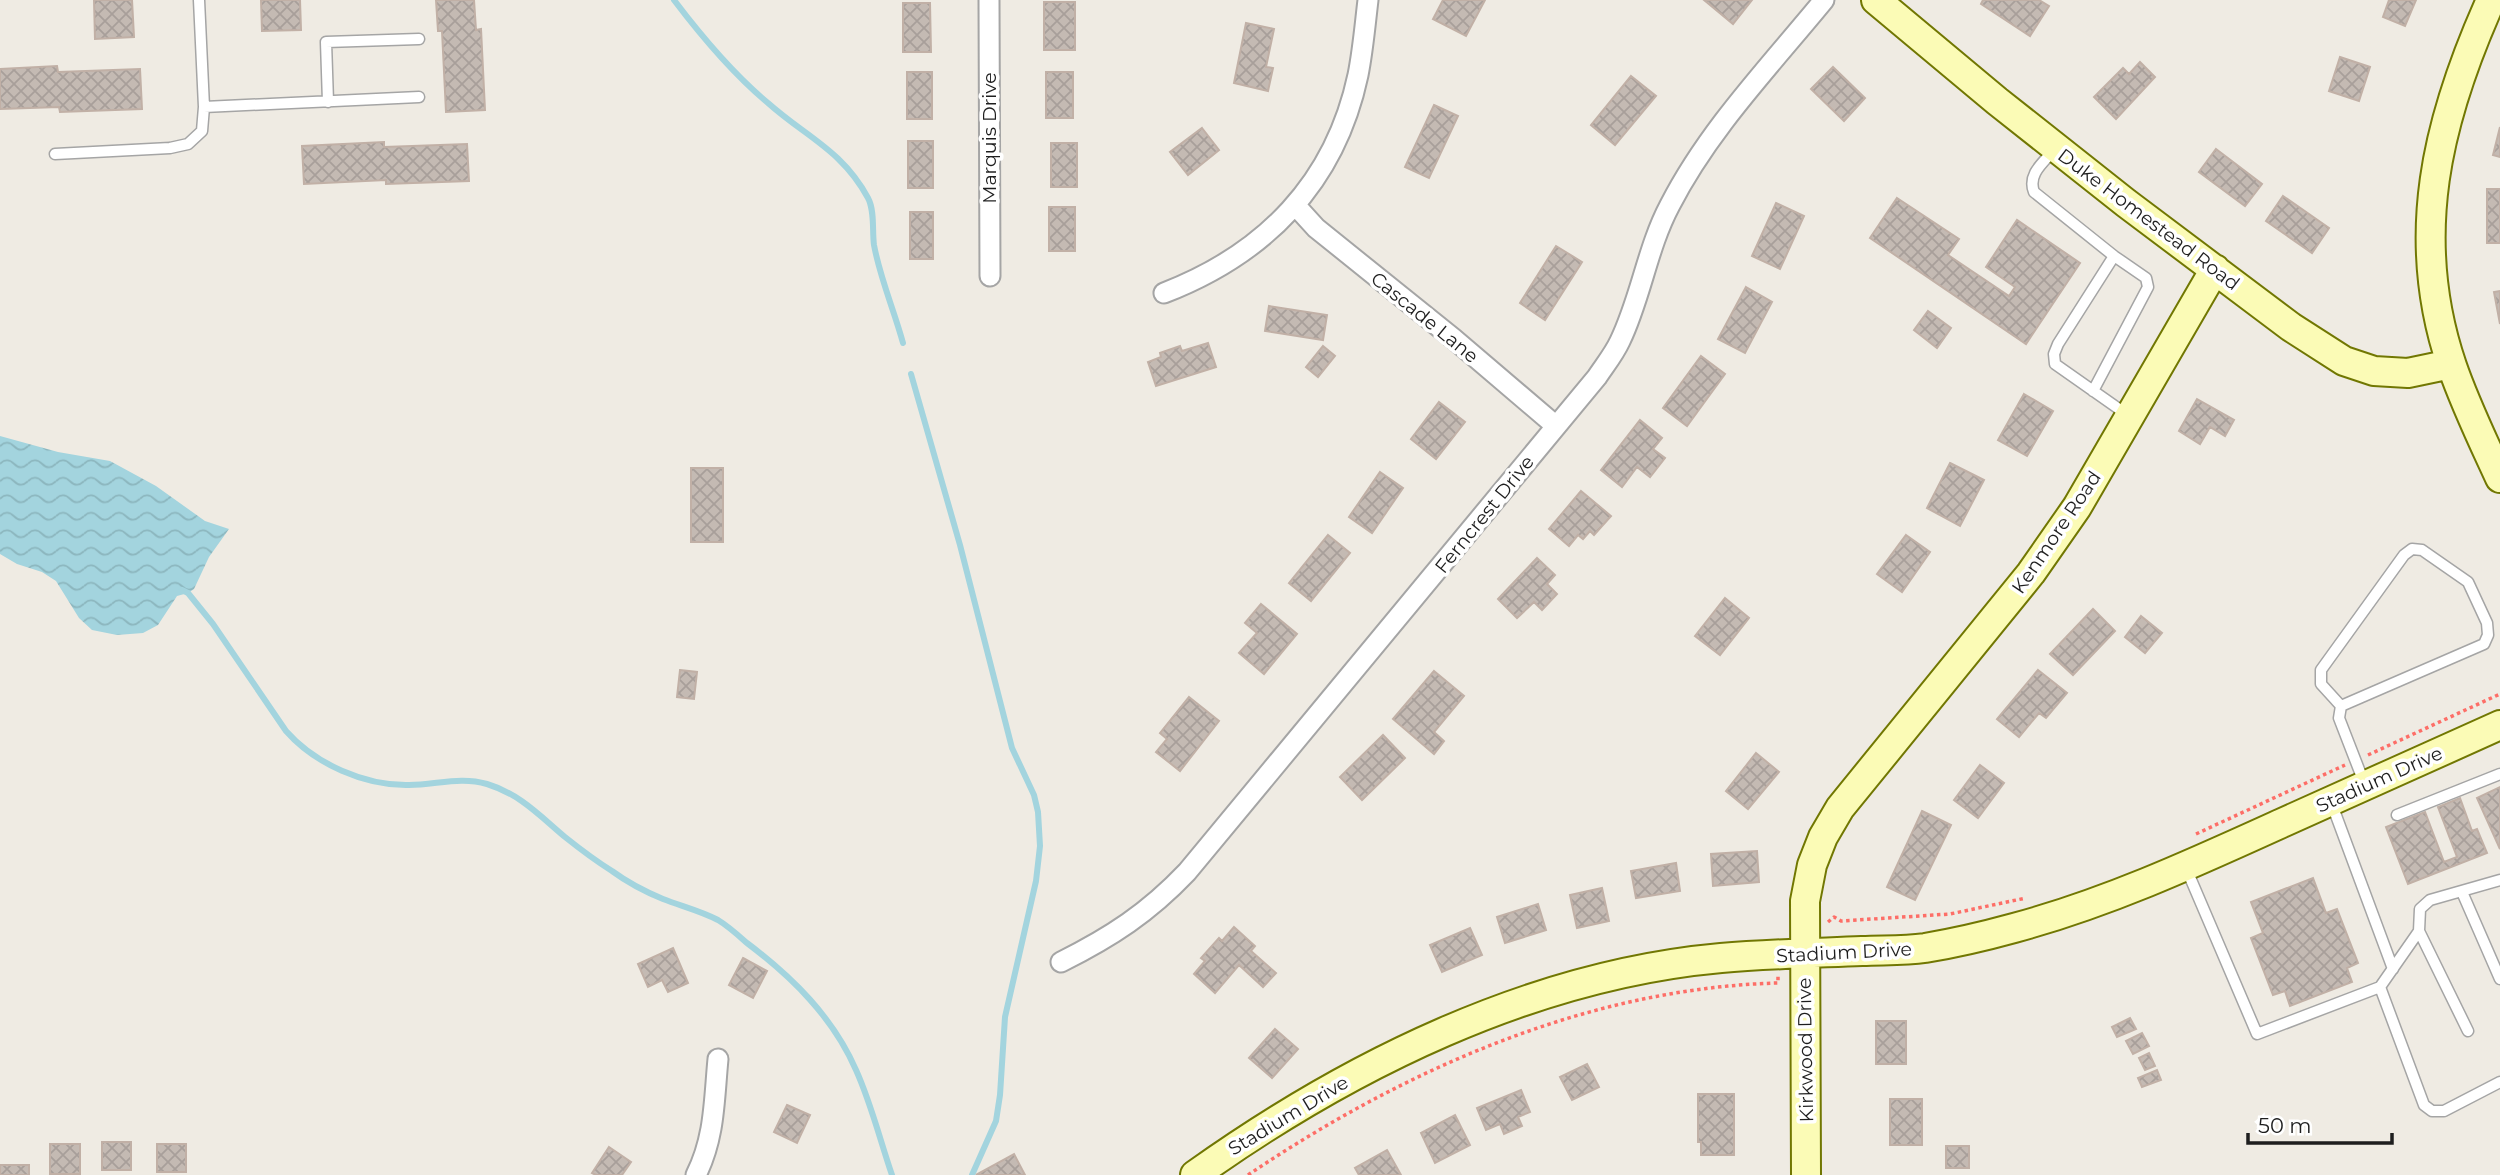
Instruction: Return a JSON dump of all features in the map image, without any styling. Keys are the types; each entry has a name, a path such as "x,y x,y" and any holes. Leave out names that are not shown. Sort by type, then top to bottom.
{"street":[{"name":"Marquis Drive","path":"989,0 990,276"},
{"path":"1164,293 1226,264 1256,243 1296,206 1330,154 1345,119 1358,74 1368,0"},
{"name":"Ferncrest Drive","path":"1060,962 1121,931 1165,896 1597,377 1620,341 1668,208 1692,165 1730,114 1824,0"},
{"name":"Duke Homestead Road","path":"1876,0 2056,148 2291,327 2344,361 2374,371 2408,373 2451,364"},
{"path":"2491,0 2455,87 2443,128 2429,236 2436,302 2451,364 2500,478"},
{"name":"Cascade Lane","path":"1296,206 1316,228 1454,339 1556,426"},
{"name":"Kenmore Road","path":"1866,774 2031,573 2077,507 2215,270"},
{"name":"Stadium Drive","path":"1195,1175 1247,1138 1328,1088 1469,1021 1548,994 1657,967 1721,958 1923,948 1988,934 2110,898 2186,867 2500,725"},
{"name":"Kirkwood Drive","path":"1806,1175 1805,901 1812,865 1823,838 1840,808 1866,774"},
{"path":"696,1175 707,1154 711,1137 718,1059"}],"lane":[{"path":"55,154 170,148 188,144 202,131 204,107 199,0"},
{"path":"328,102 326,42 419,38"},
{"path":"204,107 419,97"},
{"path":"2056,148 2034,174 2031,184 2034,192 2146,278 2148,287 2093,391"},
{"path":"2114,256 2054,354 2055,364 2129,416"},
{"path":"2412,549 2422,550 2468,582 2487,623 2488,635 2484,644 2341,706 2321,684 2321,670 2404,555 2412,549"},
{"path":"2341,706 2339,718 2365,786"},
{"path":"2397,815 2500,774"},
{"path":"2331,801 2393,969"},
{"path":"2186,867 2258,1034 2380,987 2419,931"},
{"path":"2468,1031 2419,931 2420,909 2430,901 2500,880"},
{"path":"2462,892 2500,979"},
{"path":"2380,987 2424,1105 2432,1111 2444,1111 2500,1082"}],"water":[{"path":"0,436 58,452 110,461 156,486 205,521 229,529 209,557 194,589 177,596 158,625 143,633 117,635 92,630 79,618 56,581 0,554"}],"building":[{"path":"94,0 132,0 134,37 95,39"},
{"path":"261,0 300,0 301,30 262,31"},
{"path":"436,0 474,0 476,30 481,29 485,110 446,112 442,31 438,31"},
{"path":"1443,0 1485,0 1466,36 1433,19"},
{"path":"1704,0 1752,0 1733,24"},
{"path":"1983,0 2039,0 2049,6 2030,36 1981,4"},
{"path":"2389,0 2416,0 2405,26 2383,17"},
{"path":"1044,2 1075,2 1075,50 1044,50"},
{"path":"903,3 930,3 931,52 903,52"},
{"path":"1246,23 1274,29 1266,67 1273,68 1268,91 1234,83"},
{"path":"2340,57 2370,67 2359,101 2329,91"},
{"path":"2140,62 2155,77 2116,119 2094,97 2123,68 2129,74"},
{"path":"57,66 58,72 140,69 142,109 60,112 59,107 0,109 0,69"},
{"path":"1833,67 1865,98 1844,121 1811,89"},
{"path":"907,72 932,72 932,119 907,119"},
{"path":"1046,72 1073,72 1073,118 1046,118"},
{"path":"1631,76 1656,96 1615,145 1591,125"},
{"path":"1434,105 1458,116 1429,178 1405,167"},
{"path":"2500,127 2500,157 2493,155"},
{"path":"1202,128 1219,150 1188,175 1170,152"},
{"path":"908,141 933,141 933,188 908,188"},
{"path":"384,142 384,147 467,144 469,181 386,184 386,180 304,184 302,146"},
{"path":"1051,143 1077,143 1077,187 1051,187"},
{"path":"2216,149 2262,184 2245,206 2199,172"},
{"path":"2487,189 2500,189 2500,243 2487,243"},
{"path":"2283,196 2329,228 2312,253 2266,221"},
{"path":"1897,198 1959,239 1948,255 2009,296 2015,287 1986,267 2017,220 2080,263 2026,344 1870,238"},
{"path":"1776,203 1804,216 1780,269 1752,256"},
{"path":"1049,207 1075,207 1075,251 1049,251"},
{"path":"910,212 933,212 933,259 910,259"},
{"path":"1556,246 1582,262 1545,320 1520,303"},
{"path":"1746,287 1772,302 1745,353 1718,339"},
{"path":"2500,291 2500,324 2494,292"},
{"path":"1269,306 1327,315 1323,340 1265,331"},
{"path":"1928,311 1951,328 1937,348 1914,330"},
{"path":"1208,343 1216,367 1156,386 1148,362 1161,357 1160,353 1180,346 1182,351"},
{"path":"1323,346 1335,356 1318,377 1306,367"},
{"path":"1701,356 1725,374 1687,426 1663,408"},
{"path":"2024,394 2053,411 2027,456 1998,440"},
{"path":"2197,399 2234,420 2225,436 2210,427 2200,444 2179,431"},
{"path":"1439,402 1465,422 1436,459 1411,439"},
{"path":"1640,420 1662,438 1653,449 1665,458 1650,477 1637,467 1622,487 1601,470"},
{"path":"1950,463 1984,480 1960,526 1927,508"},
{"path":"691,468 723,468 723,542 691,542"},
{"path":"1380,472 1403,488 1372,533 1349,517"},
{"path":"1581,491 1611,516 1594,535 1590,531 1583,539 1578,535 1569,546 1549,529"},
{"path":"1328,535 1350,553 1311,601 1289,583"},
{"path":"1906,535 1930,552 1902,592 1877,574"},
{"path":"1537,558 1555,575 1547,584 1557,594 1542,610 1534,602 1517,618 1498,599"},
{"path":"1725,598 1749,618 1720,655 1695,636"},
{"path":"1261,604 1297,634 1264,674 1239,653 1257,633 1245,623"},
{"path":"2093,609 2115,631 2073,675 2050,654"},
{"path":"2141,616 2162,633 2145,653 2125,637"},
{"path":"680,670 697,672 694,699 677,697"},
{"path":"2038,670 2067,693 2046,718 2039,713 2019,737 1997,719"},
{"path":"1434,671 1464,696 1434,732 1444,741 1434,754 1393,719"},
{"path":"1189,697 1219,721 1180,771 1156,752 1167,739 1160,733"},
{"path":"1383,735 1405,758 1362,800 1340,777"},
{"path":"1756,753 1779,772 1748,809 1726,791"},
{"path":"1980,765 2004,783 1978,818 1954,800"},
{"path":"2500,787 2500,849 2477,798"},
{"path":"2460,798 2472,831 2477,829 2487,853 2408,884 2386,827 2425,812 2444,862 2457,857 2438,807"},
{"path":"1922,811 1951,825 1915,900 1887,887"},
{"path":"1757,851 1759,882 1713,886 1711,854"},
{"path":"1676,863 1680,891 1636,898 1631,871"},
{"path":"2313,878 2326,913 2337,909 2358,963 2347,968 2352,982 2290,1006 2285,991 2273,995 2251,938 2263,933 2251,902"},
{"path":"1602,888 1609,921 1577,928 1570,895"},
{"path":"1538,904 1546,930 1505,943 1497,917"},
{"path":"1234,927 1255,946 1251,951 1276,973 1263,987 1239,965 1215,993 1194,974 1205,961 1201,958 1219,938 1222,941"},
{"path":"1470,928 1482,955 1442,972 1430,945"},
{"path":"673,948 688,983 668,992 662,980 648,987 638,964"},
{"path":"743,958 767,971 753,998 729,985"},
{"path":"2130,1018 2136,1029 2117,1037 2112,1027"},
{"path":"1876,1021 1906,1021 1906,1064 1876,1064"},
{"path":"1275,1029 1298,1049 1272,1078 1249,1058"},
{"path":"2142,1033 2149,1046 2133,1054 2126,1041"},
{"path":"2149,1053 2155,1066 2145,1070 2139,1058"},
{"path":"1587,1064 1599,1087 1572,1100 1560,1077"},
{"path":"2157,1070 2161,1080 2142,1087 2138,1078"},
{"path":"1521,1090 1530,1112 1518,1117 1522,1126 1504,1134 1500,1124 1486,1130 1477,1108"},
{"path":"1698,1094 1734,1094 1734,1155 1701,1155 1701,1142 1698,1142"},
{"path":"1890,1099 1922,1099 1922,1145 1890,1145"},
{"path":"787,1105 810,1115 797,1143 774,1132"},
{"path":"1455,1115 1470,1145 1435,1163 1421,1133"},
{"path":"102,1142 131,1142 131,1170 102,1170"},
{"path":"50,1144 80,1144 80,1174 50,1174"},
{"path":"157,1144 186,1144 186,1172 157,1172"},
{"path":"1946,1146 1969,1146 1969,1168 1946,1168"},
{"path":"609,1147 631,1162 622,1175 592,1173"},
{"path":"1387,1150 1401,1175 1359,1175 1355,1168"},
{"path":"1014,1154 1025,1175 976,1175"},
{"path":"0,1165 29,1165 29,1175 0,1175"}],"waterway":[{"path":"674,0 742,79 782,115 835,156 858,182 870,203 874,245 903,343"},
{"path":"911,374 960,545 1012,748 1034,795 1038,812 1040,846 1036,881 1005,1017 996,1121 972,1175"},
{"path":"182,590 188,593 213,624 286,731 326,763 375,782 419,785 467,781 499,788 529,806 576,846 624,879 657,896 718,920 764,956 810,999 847,1051 866,1095 892,1175"}]}
